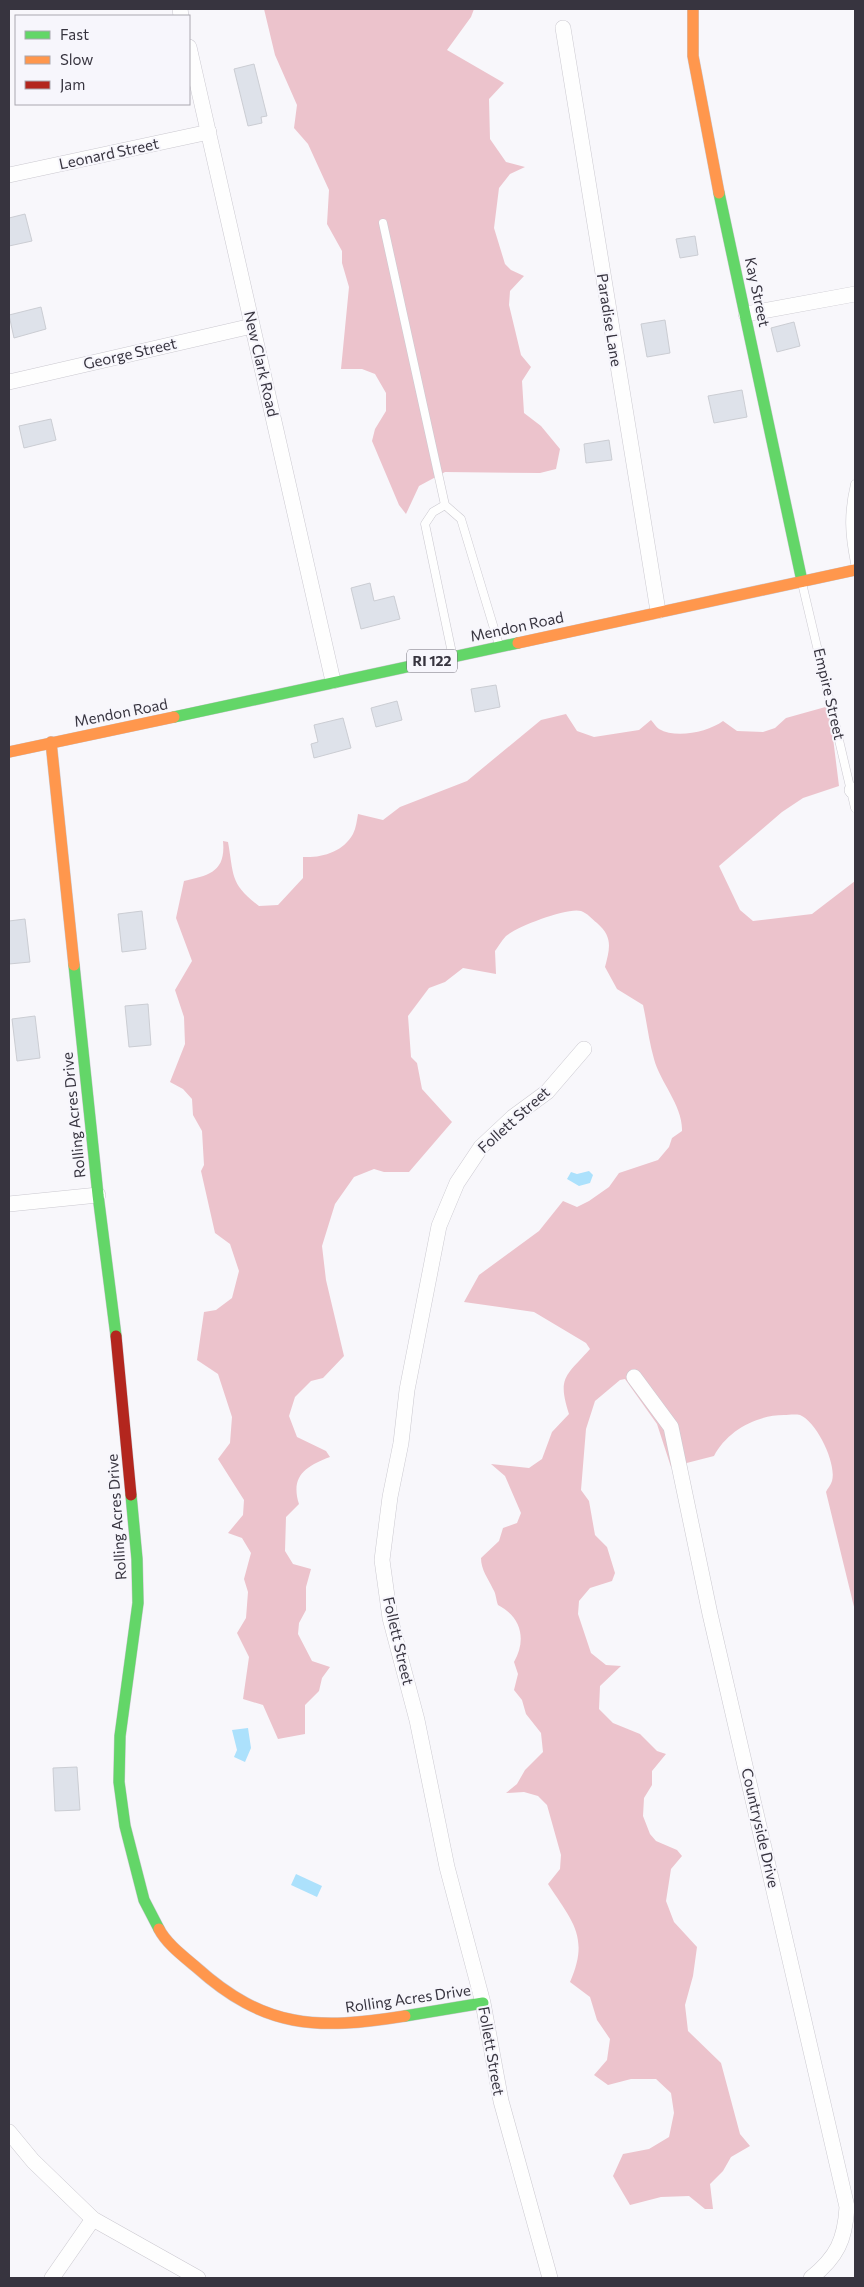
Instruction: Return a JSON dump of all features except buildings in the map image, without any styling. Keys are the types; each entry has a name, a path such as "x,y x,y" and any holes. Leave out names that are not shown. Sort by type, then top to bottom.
{"street":[{"name":"Kay Street","path":"693,9 693,56 710,146 802,581"},
{"name":"Paradise Lane","path":"563,28 658,611"},
{"name":"New Clark Road","path":"190,51 333,681"},
{"name":"Leonard Street","path":"9,175 209,132"},
{"path":"746,314 855,294"},
{"name":"George Street","path":"9,382 252,326"},
{"name":"Mendon Road","path":"9,752 204,712 333,681 855,570"},
{"name":"Rolling Acres Drive","path":"51,742 98,1195 116,1332 137,1559 138,1604 120,1736 119,1782 125,1826 144,1900 161,1933 196,1968 244,2003 281,2019 332,2025 368,2022 483,2003"},
{"name":"Follett Street","path":"550,2278 500,2101 483,2003 447,1866 417,1720 390,1618 382,1560 390,1497 401,1443 407,1390 438,1226 457,1184 481,1147 513,1117 547,1092 584,1049"},
{"path":"9,1204 98,1195"},
{"name":"Countryside Drive","path":"634,1377 671,1426 710,1614 847,2207 845,2231 837,2249 825,2266 811,2278"},
{"path":"9,2132 33,2161 93,2219 198,2278"},
{"path":"52,2278 93,2219"}],"lane":[{"path":"384,223 445,505 461,518 499,646"},
{"path":"855,484 849,515 855,563"},
{"path":"445,505 433,512 425,524 453,656"},
{"name":"Empire Street","path":"802,581 854,790 855,808"}],"shaded area":[{"path":"264,9 474,9 471,17 447,50 504,83 489,99 490,139 506,162 525,167 510,174 499,188 494,228 505,264 511,270 524,276 510,291 509,305 521,355 531,367 522,381 524,413 541,426 560,449 556,469 540,473 445,472 419,486 406,514 399,505 372,441 375,429 386,411 386,393 375,374 362,369 341,369 349,287 342,263 342,251 327,224 329,190 308,144 294,128 297,105 275,55"},
{"path":"829,706 839,786 803,798 782,812 719,866 740,910 753,921 812,914 855,881 855,1611 826,1492 832,1481 832,1464 819,1434 806,1419 800,1415 792,1415 773,1416 753,1421 726,1439 714,1456 671,1467 657,1424 625,1379 620,1380 595,1401 586,1429 581,1490 589,1501 595,1535 607,1547 615,1573 612,1581 590,1588 579,1601 578,1614 591,1653 606,1665 621,1666 600,1686 599,1709 613,1723 640,1734 657,1751 666,1754 652,1771 652,1785 644,1798 643,1816 650,1834 656,1841 677,1850 682,1856 671,1869 666,1901 674,1922 697,1947 693,1976 685,2005 688,2031 721,2063 740,2134 750,2146 731,2157 723,2171 710,2184 713,2209 705,2209 689,2196 661,2197 630,2205 613,2176 623,2154 649,2149 669,2137 674,2113 671,2093 656,2079 631,2079 608,2085 594,2075 607,2060 610,2039 597,2020 590,1997 570,1982 576,1966 578,1941 571,1919 548,1884 560,1869 561,1855 547,1805 538,1796 524,1792 506,1793 517,1784 525,1770 543,1752 541,1733 526,1714 522,1700 514,1690 518,1674 514,1662 520,1645 520,1629 512,1616 498,1605 481,1562 481,1558 499,1541 503,1528 517,1523 521,1513 505,1476 491,1464 529,1468 542,1459 552,1432 569,1414 564,1392 566,1378 590,1349 586,1343 534,1312 464,1302 479,1275 539,1231 563,1201 577,1207 589,1201 609,1187 619,1173 658,1160 669,1147 672,1138 682,1131 679,1112 654,1059 643,1005 617,989 605,967 609,948 606,933 585,913 575,911 543,918 512,932 506,936 495,951 496,974 463,968 445,982 429,988 408,1016 411,1057 417,1063 422,1089 452,1122 409,1172 384,1172 374,1169 354,1177 335,1204 322,1246 326,1280 344,1356 323,1378 311,1381 295,1397 289,1416 297,1437 326,1451 330,1457 307,1468 299,1479 297,1494 299,1504 286,1517 285,1551 293,1564 311,1569 306,1587 306,1610 299,1623 298,1634 312,1661 330,1667 322,1678 319,1691 305,1705 305,1734 278,1739 263,1705 243,1699 249,1657 237,1633 246,1618 248,1592 244,1579 251,1553 242,1538 228,1533 243,1515 244,1500 218,1459 230,1443 232,1417 218,1374 197,1360 204,1312 216,1310 232,1298 239,1271 230,1244 215,1233 201,1171 204,1165 202,1131 193,1115 192,1099 183,1089 170,1082 185,1044 184,1017 175,990 192,961 176,918 184,881 208,874 219,866 222,859 223,841 228,842 235,879 243,892 259,906 278,905 303,878 303,857 325,855 344,845 353,834 358,814 383,820 400,807 467,781 541,720 566,714 577,731 594,737 639,730 651,720 659,729 674,734 701,731 723,721 737,731 763,732 775,728 786,718"}],"water":[{"path":"589,1171 593,1175 590,1183 579,1186 567,1179 571,1172 577,1174"},
{"path":"248,1728 251,1748 245,1762 234,1757 237,1750 232,1730"},
{"path":"296,1874 322,1886 317,1897 291,1885"}],"traffic: fast":[{"path":"719,193 802,581"},
{"path":"174,717 518,643"},
{"path":"74,965 98,1195 116,1336"},
{"path":"131,1495 137,1559 138,1603 120,1736 119,1782 125,1826 144,1900 159,1929"},
{"path":"405,2016 483,2003"}],"traffic: slow":[{"path":"693,9 693,56 719,193"},
{"path":"518,643 855,570"},
{"path":"9,752 174,717"},
{"path":"51,742 74,965"},
{"path":"159,1929 175,1949 221,1987 245,2003 269,2013 293,2020 318,2023 345,2023 405,2016"}],"traffic: jam":[{"path":"116,1336 131,1495"}]}
